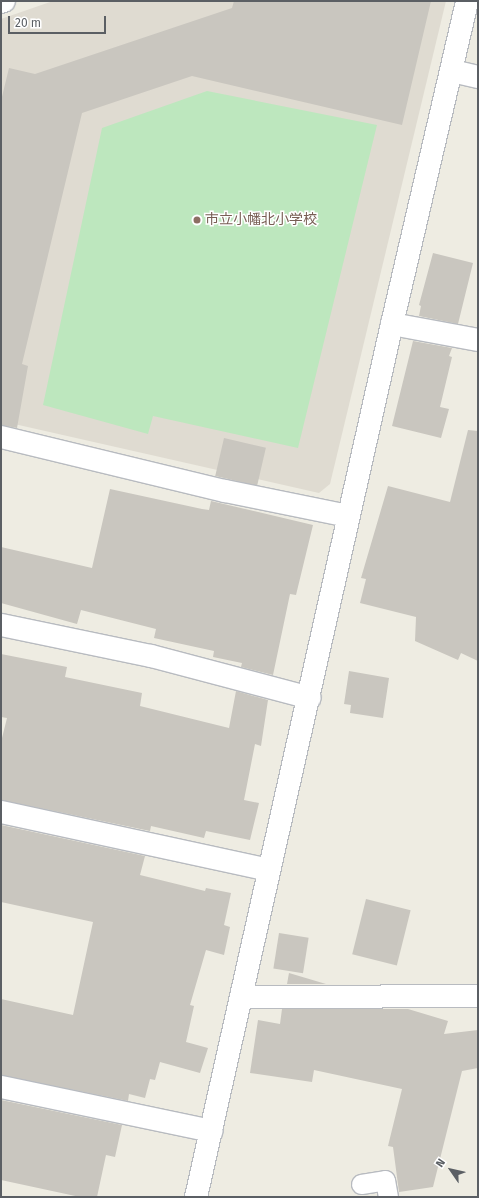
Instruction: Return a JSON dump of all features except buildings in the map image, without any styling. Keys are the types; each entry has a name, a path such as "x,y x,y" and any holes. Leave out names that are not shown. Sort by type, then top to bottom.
{"street":[{"path":"196,1197 268,870 310,698 348,516 467,1"},
{"path":"452,71 478,77"},
{"path":"392,324 478,340"},
{"path":"1,437 225,491 348,516"},
{"path":"1,625 151,656 310,698"},
{"path":"1,812 268,870"},
{"path":"241,997 478,996"},
{"path":"1,1087 211,1131"}],"lane":[{"path":"361,1184 386,1180 388,1197"}],"shaded area":[{"name":"市立小幡北小学校","path":"53,1 446,1 330,484 319,493 1,421 1,19"}],"green space":[{"path":"207,91 377,125 298,448 153,416 148,434 43,405 102,128"}],"place":[{"name":"市立小幡北小学校","path":"197,220"}]}
